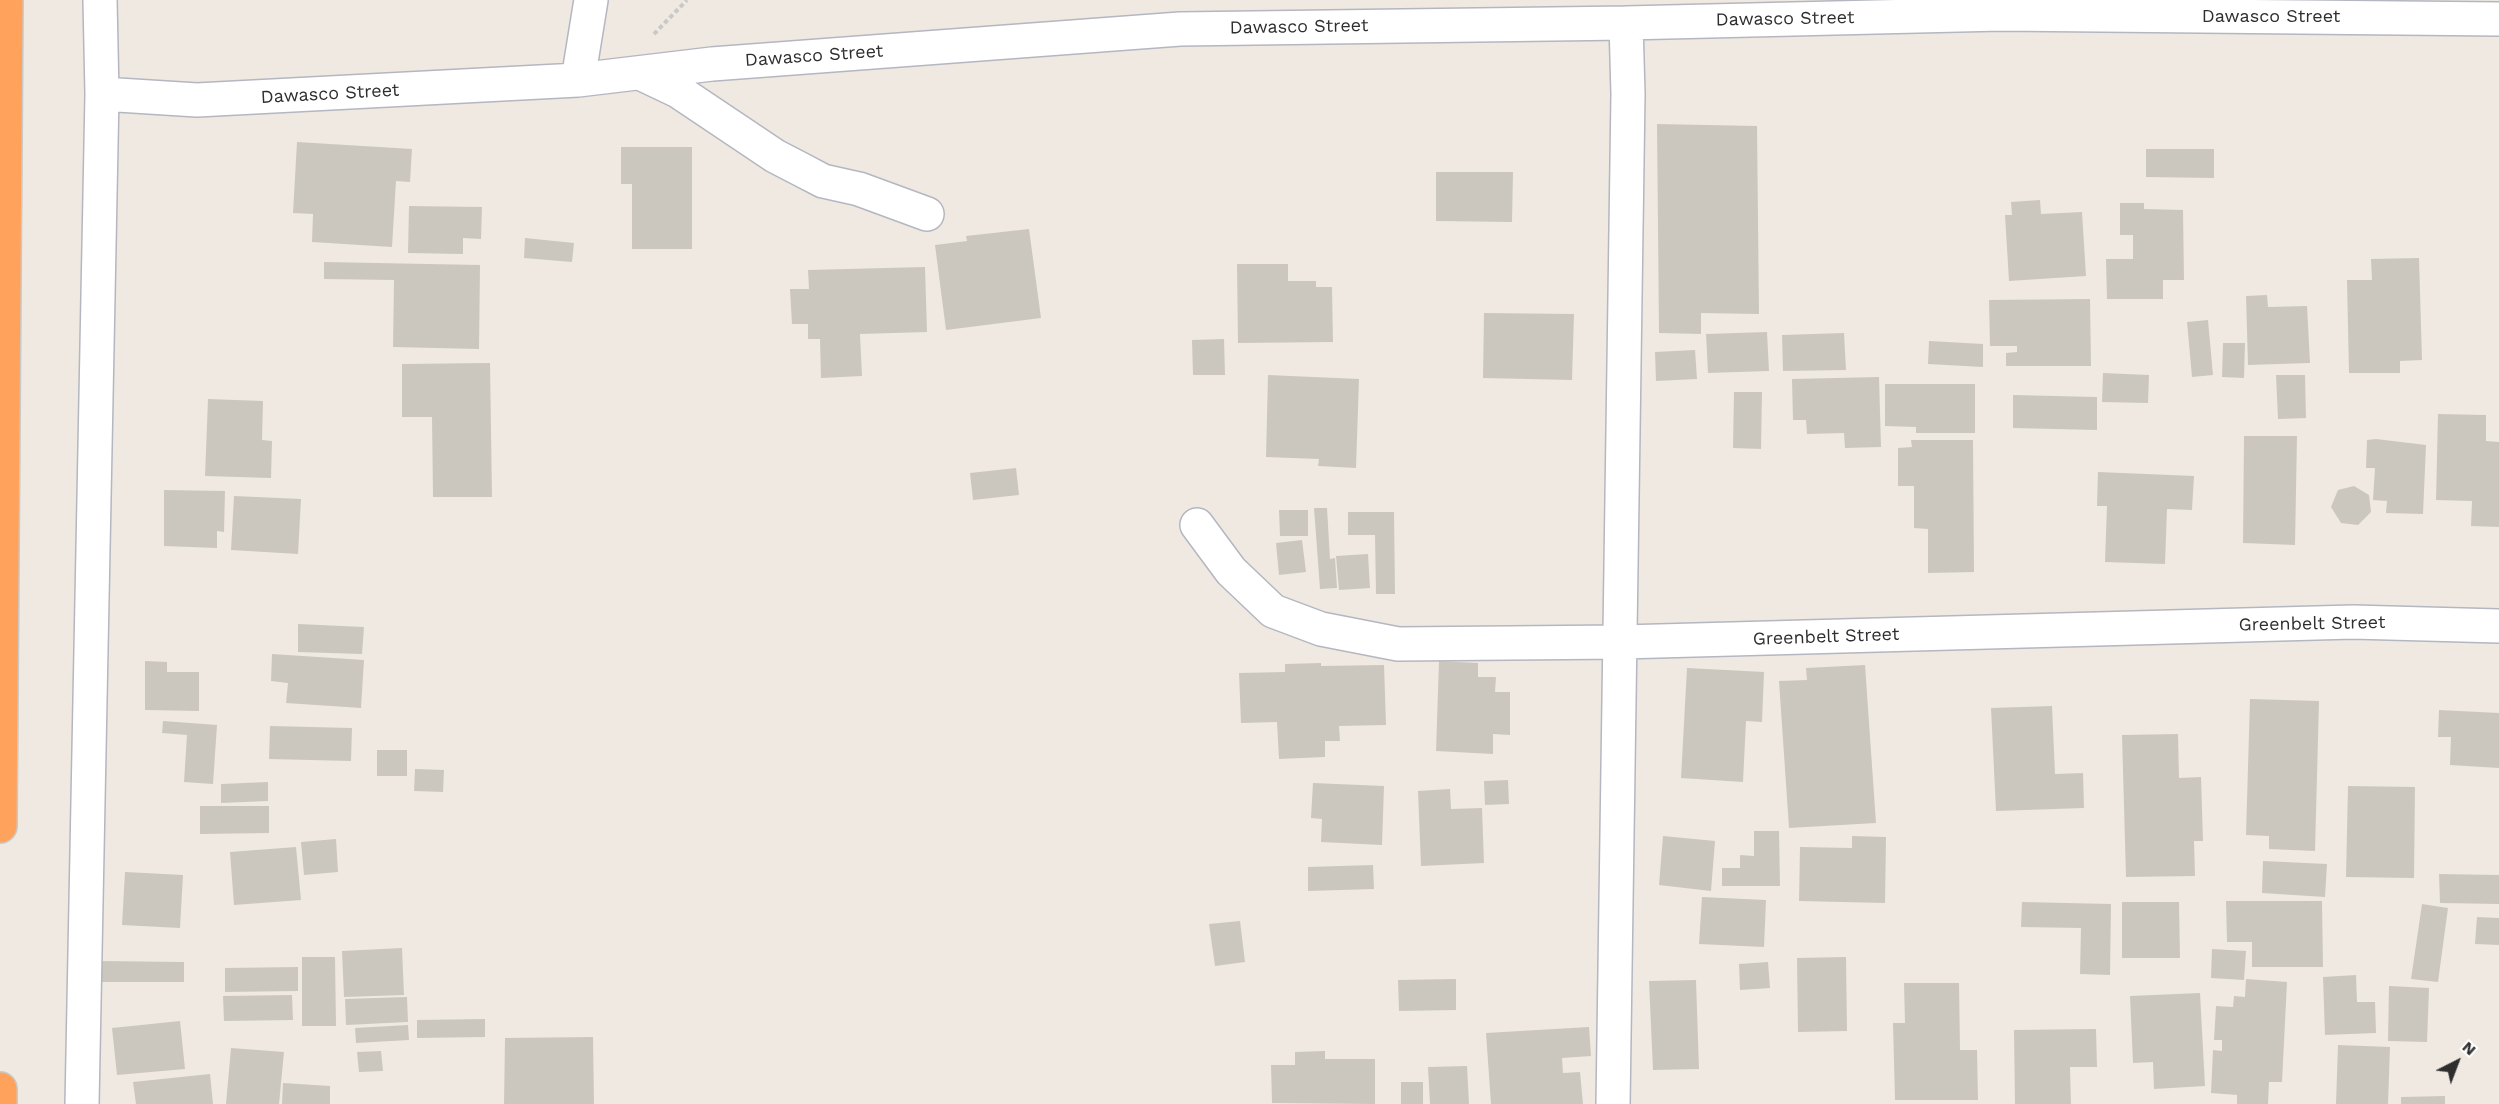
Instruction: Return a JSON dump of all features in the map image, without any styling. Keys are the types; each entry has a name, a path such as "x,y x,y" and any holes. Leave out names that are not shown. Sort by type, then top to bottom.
{"highway":[{"path":"0,826 1,239 6,0"},
{"path":"0,1089 0,1104"}],"street":[{"path":"82,1104 102,94 100,0"},
{"path":"578,80 591,0"},
{"name":"Dawasco Street","path":"102,94 197,100 578,80 712,64 1180,29 1626,23 2000,7 2499,19"},
{"path":"1613,1104 1615,882 1622,642 1628,94 1626,23"},
{"path":"640,73 678,91 775,156 823,181 859,189 927,214"},
{"name":"Greenbelt Street","path":"1197,525 1231,571 1273,611 1321,628 1398,644 1622,642 2353,622 2499,626"}],"building":[{"path":"1657,124 1757,126 1759,314 1701,313 1701,334 1659,333"},
{"path":"297,142 412,149 410,182 396,181 392,247 312,242 313,214 293,213"},
{"path":"621,147 692,147 692,249 632,249 632,184 621,184"},
{"path":"2146,149 2214,149 2214,178 2146,177"},
{"path":"1436,172 1513,172 1512,222 1436,221"},
{"path":"2040,200 2041,214 2082,212 2086,276 2009,281 2005,215 2012,215 2011,202"},
{"path":"2120,203 2144,203 2144,209 2183,210 2184,280 2163,280 2163,299 2107,299 2106,259 2133,259 2133,235 2120,235"},
{"path":"409,206 482,207 481,239 463,238 463,254 408,253"},
{"path":"1029,229 1041,318 946,330 935,245 967,241 966,236"},
{"path":"525,238 574,243 572,262 524,258"},
{"path":"2419,258 2422,360 2400,361 2400,373 2349,373 2347,280 2372,280 2371,259"},
{"path":"324,262 480,265 479,349 393,347 394,280 324,279"},
{"path":"1237,264 1288,264 1288,281 1316,281 1316,287 1332,287 1333,342 1238,343"},
{"path":"925,267 927,332 860,334 862,376 821,378 820,339 808,339 808,324 792,324 790,289 809,289 808,270"},
{"path":"2267,295 2268,307 2307,306 2310,363 2248,365 2246,296"},
{"path":"2090,299 2091,366 2006,366 2006,353 2017,352 2017,346 1990,346 1989,300"},
{"path":"1484,313 1574,314 1572,380 1483,378"},
{"path":"2208,320 2213,375 2192,377 2187,322"},
{"path":"1767,332 1769,371 1708,373 1706,334"},
{"path":"1844,333 1846,370 1783,371 1782,335"},
{"path":"1224,339 1225,375 1193,375 1192,340"},
{"path":"1929,341 1983,344 1983,367 1928,364"},
{"path":"2223,343 2245,343 2244,378 2222,377"},
{"path":"1695,350 1697,379 1656,381 1655,352"},
{"path":"490,363 492,497 433,497 432,417 402,417 402,364"},
{"path":"2103,373 2149,375 2148,403 2102,402"},
{"path":"1268,375 1359,379 1356,468 1318,466 1319,459 1266,457"},
{"path":"2276,375 2305,375 2306,418 2278,419"},
{"path":"1879,377 1881,447 1845,448 1844,433 1807,434 1806,420 1793,420 1792,379"},
{"path":"1885,384 1975,384 1975,433 1916,433 1916,427 1885,426"},
{"path":"1734,392 1762,392 1761,449 1733,448"},
{"path":"2013,395 2097,397 2097,430 2013,428"},
{"path":"208,399 263,401 262,440 272,441 271,478 205,476"},
{"path":"2438,414 2486,415 2486,441 2499,442 2499,527 2471,526 2472,501 2436,500"},
{"path":"2244,436 2297,436 2295,545 2243,543"},
{"path":"1911,440 1973,440 1974,572 1928,573 1928,529 1914,528 1914,486 1898,486 1898,448 1912,447"},
{"path":"2367,440 2426,445 2423,514 2386,513 2387,501 2373,500 2375,468 2366,468"},
{"path":"1016,468 1019,495 973,500 970,473"},
{"path":"2098,472 2194,476 2192,510 2167,509 2165,564 2105,562 2107,506 2097,506"},
{"path":"2354,486 2369,495 2371,512 2358,525 2341,523 2331,507 2338,490"},
{"path":"164,490 225,491 224,532 217,531 217,548 164,546"},
{"path":"234,496 301,499 298,554 231,550"},
{"path":"1314,508 1327,508 1330,559 1335,558 1337,588 1320,589"},
{"path":"1279,510 1308,510 1308,536 1280,536"},
{"path":"1348,512 1394,512 1395,594 1376,594 1375,535 1348,535"},
{"path":"1302,540 1306,572 1279,575 1276,543"},
{"path":"1368,554 1370,588 1339,590 1336,556"},
{"path":"298,624 364,627 362,654 298,652"},
{"path":"272,654 364,660 361,708 286,703 288,683 271,681"},
{"path":"145,661 167,662 167,672 199,672 199,711 145,710"},
{"path":"1439,661 1478,663 1478,677 1496,677 1495,692 1510,692 1510,735 1493,734 1493,754 1436,751"},
{"path":"1321,663 1321,666 1384,665 1386,725 1339,726 1340,741 1325,741 1325,757 1279,759 1277,722 1241,723 1239,673 1285,672 1285,664"},
{"path":"1865,665 1876,823 1789,828 1779,681 1807,680 1806,668"},
{"path":"1687,668 1764,672 1762,722 1746,721 1743,782 1681,778"},
{"path":"2250,699 2319,701 2315,851 2269,849 2269,836 2246,835"},
{"path":"2052,706 2055,774 2083,773 2084,808 1996,811 1991,708"},
{"path":"2439,710 2499,713 2499,768 2450,765 2451,737 2438,737"},
{"path":"163,721 217,725 213,784 184,782 187,735 162,733"},
{"path":"270,726 352,728 351,761 269,759"},
{"path":"2178,734 2179,778 2201,777 2203,841 2194,841 2195,876 2126,877 2122,735"},
{"path":"377,750 407,750 407,776 377,776"},
{"path":"415,769 444,770 443,792 414,791"},
{"path":"1508,780 1509,804 1485,805 1484,781"},
{"path":"268,782 268,801 221,803 221,784"},
{"path":"1313,783 1384,786 1382,845 1321,842 1322,819 1311,818"},
{"path":"2348,786 2415,787 2414,878 2346,877"},
{"path":"1450,789 1451,809 1482,808 1484,863 1421,866 1418,791"},
{"path":"200,806 269,806 269,833 200,834"},
{"path":"1754,831 1779,831 1780,886 1722,886 1722,868 1740,868 1740,855 1754,856"},
{"path":"1663,836 1715,841 1711,891 1659,885"},
{"path":"1852,836 1886,837 1885,903 1799,901 1800,847 1852,848"},
{"path":"336,839 338,872 304,875 301,842"},
{"path":"296,847 301,900 234,905 230,852"},
{"path":"2263,861 2327,864 2325,897 2262,893"},
{"path":"1373,865 1374,889 1308,891 1308,867"},
{"path":"125,872 183,875 180,928 122,925"},
{"path":"2439,874 2499,875 2499,904 2440,903"},
{"path":"1702,897 1766,900 1764,947 1699,944"},
{"path":"2226,901 2322,901 2323,967 2252,967 2252,942 2227,942"},
{"path":"2022,902 2111,904 2110,975 2080,974 2081,928 2021,927"},
{"path":"2122,902 2179,902 2180,958 2122,958"},
{"path":"2422,904 2448,908 2438,982 2411,979"},
{"path":"2477,917 2499,918 2499,945 2475,944"},
{"path":"1240,921 1245,962 1215,966 1209,924"},
{"path":"402,948 404,995 344,997 342,951"},
{"path":"2212,949 2246,951 2244,980 2211,978"},
{"path":"302,957 335,957 336,1026 302,1026"},
{"path":"1846,957 1847,1031 1798,1032 1797,958"},
{"path":"99,961 184,962 184,982 99,982"},
{"path":"1768,962 1770,988 1740,990 1739,964"},
{"path":"298,967 298,991 225,992 225,968"},
{"path":"2356,975 2357,1002 2375,1002 2376,1033 2325,1035 2323,977"},
{"path":"1456,979 1456,1010 1399,1011 1398,980"},
{"path":"2246,979 2287,982 2282,1082 2269,1082 2268,1104 2237,1104 2237,1095 2211,1093 2213,1050 2222,1051 2222,1040 2214,1040 2216,1006 2233,1007 2234,996 2245,997"},
{"path":"1696,980 1699,1069 1653,1070 1649,981"},
{"path":"1904,983 1959,983 1960,1050 1977,1050 1978,1100 1895,1100 1893,1023 1905,1023"},
{"path":"2389,986 2429,988 2427,1042 2388,1041"},
{"path":"2200,993 2205,1086 2154,1089 2153,1062 2133,1063 2130,996"},
{"path":"292,995 293,1020 224,1021 223,996"},
{"path":"407,997 408,1022 346,1025 345,999"},
{"path":"485,1019 485,1037 417,1038 417,1020"},
{"path":"180,1021 185,1069 117,1075 112,1028"},
{"path":"408,1025 409,1040 356,1043 355,1028"},
{"path":"1589,1027 1591,1056 1562,1058 1563,1073 1580,1072 1583,1104 1491,1104 1486,1033"},
{"path":"2096,1029 2097,1067 2070,1067 2071,1104 2015,1104 2014,1030"},
{"path":"593,1037 594,1104 504,1104 505,1038"},
{"path":"2338,1045 2390,1047 2388,1104 2336,1104"},
{"path":"231,1048 284,1052 279,1104 226,1104"},
{"path":"381,1051 383,1071 359,1072 357,1052"},
{"path":"1325,1051 1325,1059 1375,1059 1375,1104 1272,1103 1271,1065 1295,1065 1295,1052"},
{"path":"1467,1066 1469,1104 1430,1104 1428,1067"},
{"path":"210,1074 213,1104 136,1104 133,1082"},
{"path":"1401,1082 1423,1082 1423,1104 1401,1104"},
{"path":"283,1083 330,1086 330,1104 282,1104"},
{"path":"2445,1096 2445,1104 2401,1104 2401,1097"}]}
